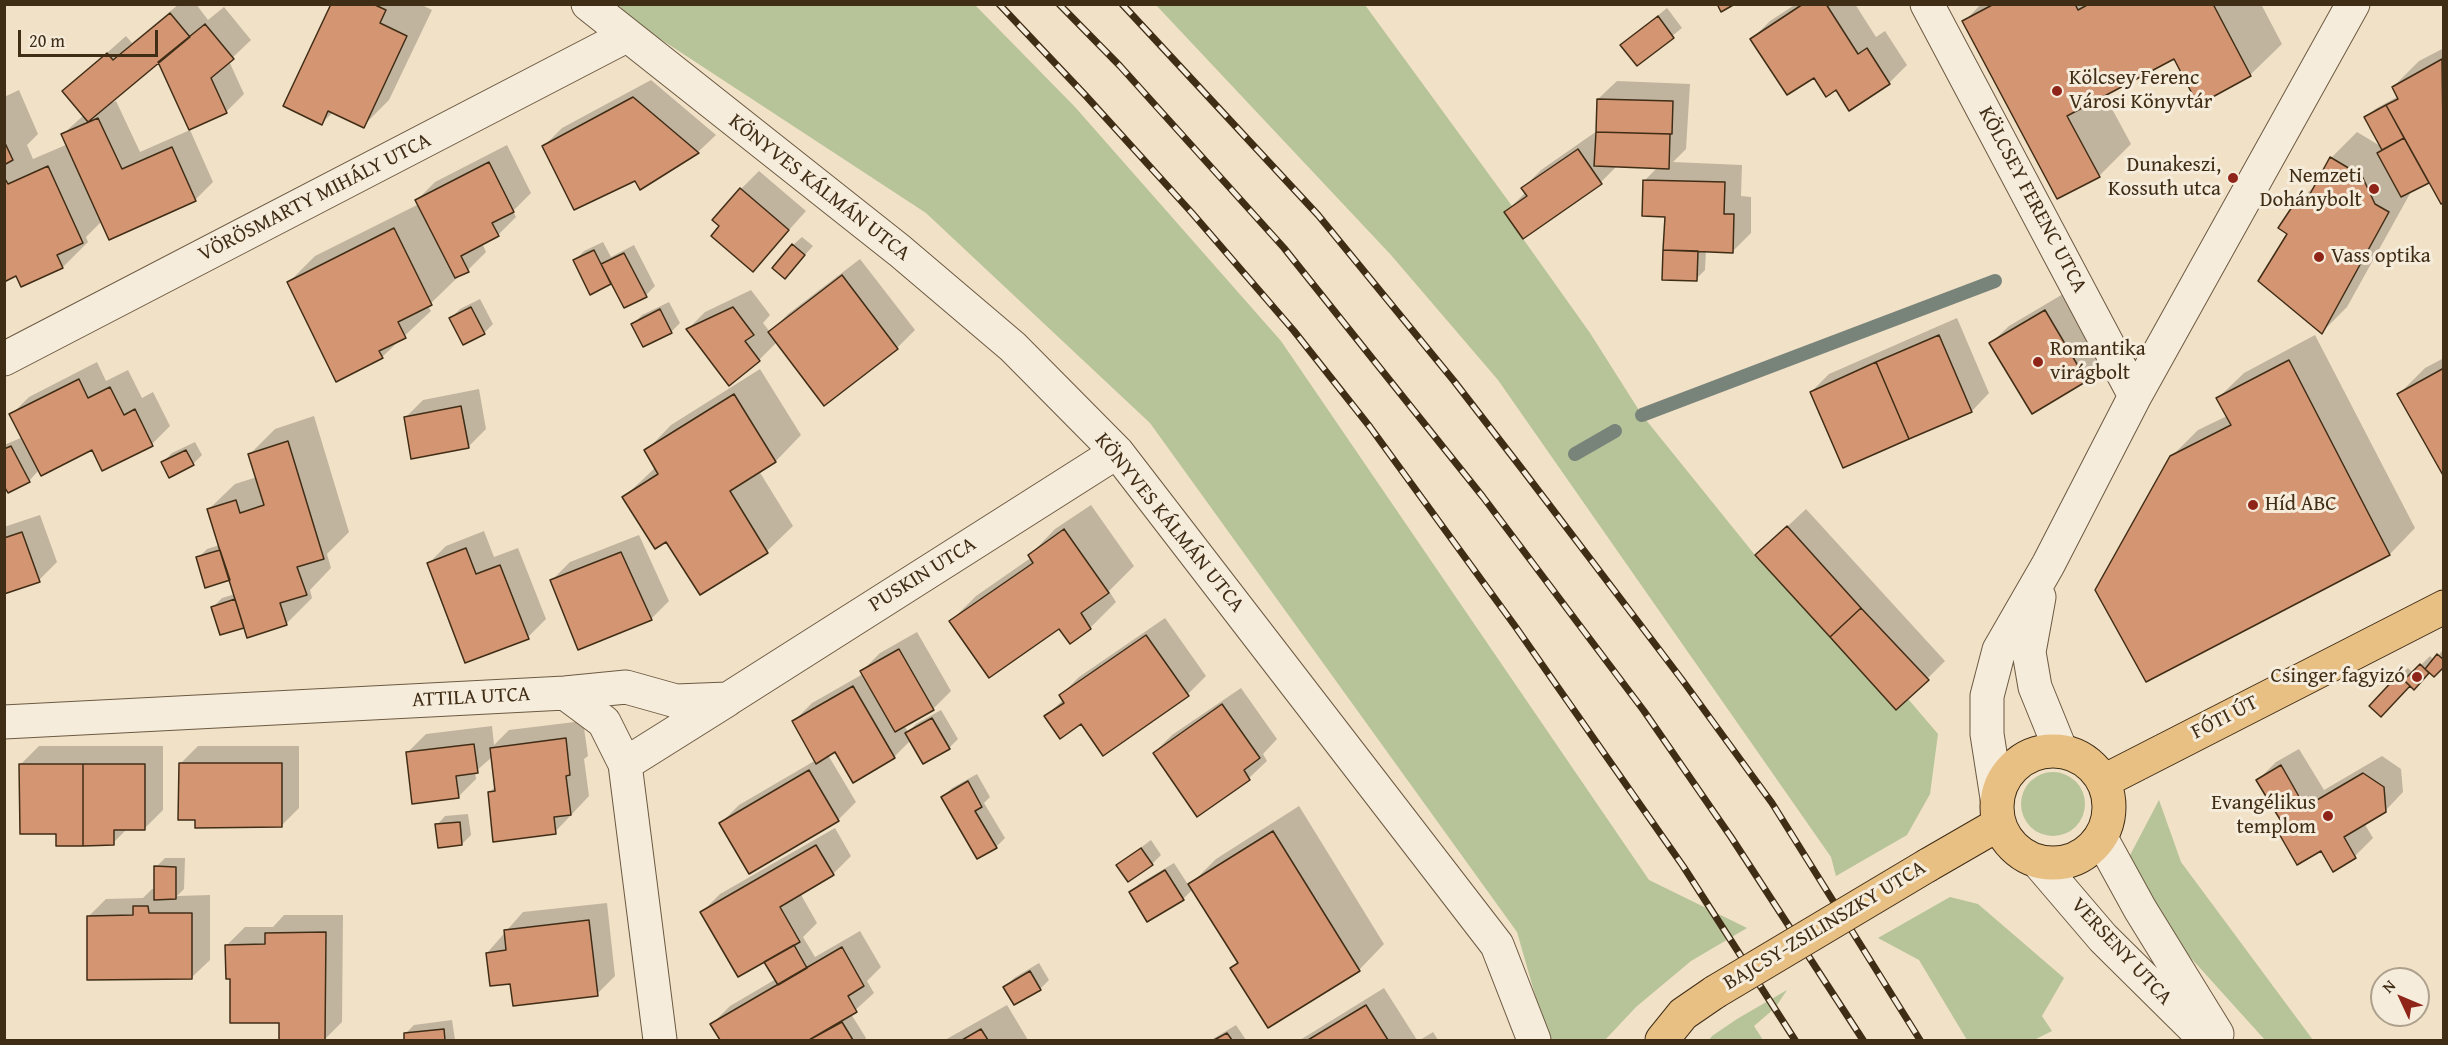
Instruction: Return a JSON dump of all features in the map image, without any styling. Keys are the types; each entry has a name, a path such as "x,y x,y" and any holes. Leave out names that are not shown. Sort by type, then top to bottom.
{"main road":[{"name":"FÓTI ÚT","path":"2104,781 2444,607"},
{"path":"2061,751 2078,756 2093,766 2104,781 2110,800 2109,820 2101,838 2084,855 2062,863 2038,862 2021,854 2007,841 1998,811 2005,778 2019,762 2040,752 2061,751"},
{"name":"BAJCSY-ZSILINSZKY UTCA","path":"1662,1041 1683,1014 1715,992 1928,865 1998,811"}],"street":[{"name":"KÖNYVES KÁLMÁN UTCA","path":"588,4 900,251 1013,347 1117,452 1497,945 1534,1041"},
{"name":"KÖLCSEY FERENC UTCA","path":"1927,4 2135,396"},
{"path":"1998,811 1987,734 1988,696 1999,650 2048,565 2135,396 2354,4"},
{"name":"VÖRÖSMARTY MIHÁLY UTCA","path":"4,359 626,36"},
{"name":"PUSKIN UTCA","path":"625,764 1117,452"},
{"path":"2048,565 2035,609 2029,652 2035,687 2061,751"},
{"path":"565,693 626,687 676,701 728,699"},
{"path":"565,693 604,722 625,764 660,1041"},
{"name":"ATTILA UTCA","path":"4,722 565,693"},
{"name":"VERSENY UTCA","path":"2101,838 2140,909 2221,1041"},
{"name":"VERSENY UTCA","path":"2038,862 2103,938 2206,1041"}],"green space":[{"path":"618,5 975,5 1075,107 1281,341 1649,880 1747,928 1691,961 1636,1007 1605,1040 1548,1040 1517,932 1150,423 926,213 639,25"},
{"path":"1156,5 1365,5 1512,206 1504,212 1590,333 1642,415 1755,555 1830,637 1903,693 1938,734 1930,794 1907,835 1836,876 1831,857 1498,380 1391,255"},
{"path":"2053,772 2065,774 2076,781 2083,792 2085,804 2083,816 2076,827 2065,834 2053,836 2041,834 2030,827 2023,816 2021,804 2023,792 2030,781 2041,774"},
{"path":"2159,800 2181,862 2313,1040 2265,1040 2162,926 2127,861"},
{"path":"1950,897 1978,904 2064,978 2042,1016 2052,1031 2034,1040 1967,1040 1919,960 1878,938"},
{"path":"1787,990 1775,1008 1754,1026 1763,1040 1709,1040 1737,1019"}],"building":[{"path":"331,4 373,4 386,10 380,23 407,36 364,128 328,111 322,125 283,106"},
{"path":"1717,4 1735,4 1721,12"},
{"path":"1803,4 1826,4 1858,54 1867,48 1890,84 1849,111 1836,90 1826,97 1814,78 1787,95 1750,39"},
{"name":"Kölcsey Ferenc Városi Könyvtár","path":"1994,4 2075,4 2078,10 2089,4 2213,4 2251,76 2198,105 2174,59 2067,116 2100,177 2057,199 1962,21"},
{"path":"170,13 190,37 88,122 62,91 107,53 113,60"},
{"path":"1658,16 1674,38 1637,66 1620,45"},
{"path":"205,24 234,59 211,78 227,113 189,130 158,62"},
{"path":"2442,59 2444,203 2441,204 2386,105 2398,99 2392,87"},
{"path":"633,97 699,153 640,190 635,181 574,210 542,146"},
{"path":"1597,99 1673,101 1672,134 1596,132"},
{"path":"2386,105 2404,138 2382,150 2364,117"},
{"path":"98,118 122,169 172,147 196,201 109,240 61,134"},
{"path":"1596,132 1670,134 1669,169 1594,166"},
{"path":"2404,138 2429,183 2401,197 2377,153"},
{"path":"4,141 13,160 4,165"},
{"path":"1578,149 1602,184 1523,239 1504,212 1527,196 1521,188"},
{"name":"Vass optika","path":"2330,157 2362,176 2375,204 2389,212 2322,334 2258,281 2287,234 2278,228 2294,204 2303,207"},
{"path":"489,162 514,212 492,223 499,236 461,256 469,272 455,278 415,200"},
{"path":"48,166 83,243 57,255 63,268 21,287 16,276 4,282 4,177 8,184"},
{"path":"1643,180 1725,182 1724,214 1734,214 1733,253 1663,250 1665,217 1642,216"},
{"path":"740,188 789,230 753,272 711,236 719,226 712,220"},
{"path":"394,228 432,305 398,322 406,338 379,351 383,358 336,382 287,282"},
{"path":"792,244 805,255 785,279 772,268"},
{"path":"594,250 611,284 590,295 573,260"},
{"path":"1663,250 1698,251 1697,281 1662,280"},
{"path":"624,253 647,297 624,308 601,264"},
{"path":"842,275 898,349 824,406 768,332"},
{"path":"471,307 485,334 463,345 449,318"},
{"path":"733,307 754,335 745,341 760,361 729,386 686,329"},
{"path":"660,309 672,333 643,347 631,324"},
{"name":"Romantika virágbolt","path":"2045,310 2087,381 2032,414 1989,343"},
{"path":"1939,335 1972,412 1909,439 1876,362"},
{"name":"Híd ABC","path":"2289,360 2390,555 2146,682 2095,590 2170,456 2231,425 2216,398"},
{"path":"1876,362 1909,439 1843,468 1810,392"},
{"path":"2444,368 2444,477 2397,394"},
{"path":"79,379 88,398 110,387 124,415 135,409 153,446 102,471 92,450 41,476 9,414"},
{"path":"734,394 776,462 730,491 768,553 700,595 666,542 655,549 622,497 658,474 644,450"},
{"path":"461,406 469,448 411,459 404,417"},
{"path":"288,441 324,559 297,567 307,595 280,603 287,625 247,638 207,509 236,500 240,513 264,505 248,454"},
{"path":"11,446 30,482 8,493 4,486 4,449"},
{"path":"186,450 194,465 169,478 161,462"},
{"path":"1787,526 1861,608 1830,637 1755,555"},
{"path":"1064,529 1109,593 1081,613 1091,629 1070,644 1059,629 989,678 949,621 1033,563 1028,555"},
{"path":"22,532 40,582 4,594 4,538"},
{"path":"466,548 476,574 500,565 529,639 465,663 427,563"},
{"path":"220,550 230,580 205,588 196,557"},
{"path":"621,552 652,620 578,650 550,580"},
{"path":"235,599 244,628 220,635 211,607"},
{"path":"1861,608 1929,680 1896,710 1830,637"},
{"path":"1146,635 1189,696 1103,756 1081,724 1060,739 1044,716 1064,703 1059,695"},
{"path":"899,649 934,710 895,732 860,671"},
{"path":"2437,654 2444,660 2444,667 2434,677 2425,669"},
{"name":"Csinger fagyizó","path":"2420,664 2429,673 2414,690 2404,680"},
{"path":"2398,675 2410,686 2381,717 2369,706"},
{"path":"853,686 895,758 853,783 835,752 816,764 792,721"},
{"path":"1222,704 1260,758 1244,770 1250,780 1197,817 1153,753"},
{"path":"932,718 950,749 923,764 905,733"},
{"path":"566,738 570,775 566,776 571,815 554,817 556,834 493,842 488,792 495,791 490,748"},
{"path":"474,744 478,773 456,776 459,798 412,804 406,752"},
{"path":"179,763 282,763 282,827 195,828 195,820 178,820"},
{"path":"19,764 83,764 83,846 56,846 56,834 20,834"},
{"path":"83,764 145,764 145,830 114,830 114,845 83,846"},
{"name":"Evangélikus templom","path":"2281,765 2305,807 2363,773 2384,787 2386,812 2344,837 2356,858 2333,872 2321,851 2297,865 2274,825 2281,821 2256,780"},
{"path":"809,770 839,821 749,874 719,823"},
{"path":"968,781 982,807 975,811 997,848 977,859 941,797"},
{"path":"460,822 462,845 438,848 435,824"},
{"path":"1273,831 1360,971 1268,1028 1230,968 1238,963 1188,884"},
{"path":"816,845 834,875 780,907 800,942 738,977 700,912"},
{"path":"1141,848 1153,865 1128,882 1116,865"},
{"path":"154,866 176,867 176,899 154,900"},
{"path":"1165,870 1184,900 1147,922 1129,892"},
{"path":"133,906 148,906 149,913 192,913 192,979 87,980 87,916 133,915"},
{"path":"589,920 598,996 513,1006 510,984 490,986 486,953 506,950 504,930"},
{"path":"326,932 325,1040 279,1040 279,1023 230,1023 230,979 226,979 225,945 265,944 265,933"},
{"path":"794,945 807,968 778,985 764,962"},
{"path":"842,947 864,986 848,996 857,1012 809,1040 720,1040 710,1024"},
{"path":"1030,971 1041,990 1014,1005 1003,987"},
{"path":"1366,1005 1388,1040 1308,1040"},
{"path":"842,1022 853,1040 809,1040"},
{"path":"444,1029 445,1040 404,1040 404,1033"},
{"path":"981,1029 988,1040 962,1040"},
{"path":"1227,1033 1232,1040 1214,1040"}],"waterway":[{"path":"1642,415 1995,281"},
{"path":"1575,454 1615,431"}],"railway":[{"path":"999,4 1192,213 1294,331 1370,427 1515,626 1683,866 1795,1040"},
{"path":"1059,4 1120,66 1284,248 1483,497 1644,711 1731,837 1863,1040"},
{"path":"1122,4 1318,215 1454,381 1522,469 1683,681 1772,803 1920,1040"}],"place":[{"name":"Kölcsey Ferenc Városi Könyvtár","path":"2057,91"},
{"name":"Dunakeszi, Kossuth utca","path":"2233,178"},
{"name":"Nemzeti Dohánybolt","path":"2374,189"},
{"name":"Vass optika","path":"2319,257"},
{"name":"Romantika virágbolt","path":"2038,362"},
{"name":"Híd ABC","path":"2253,505"},
{"name":"Csinger fagyizó","path":"2417,677"},
{"name":"Evangélikus templom","path":"2328,816"}]}
